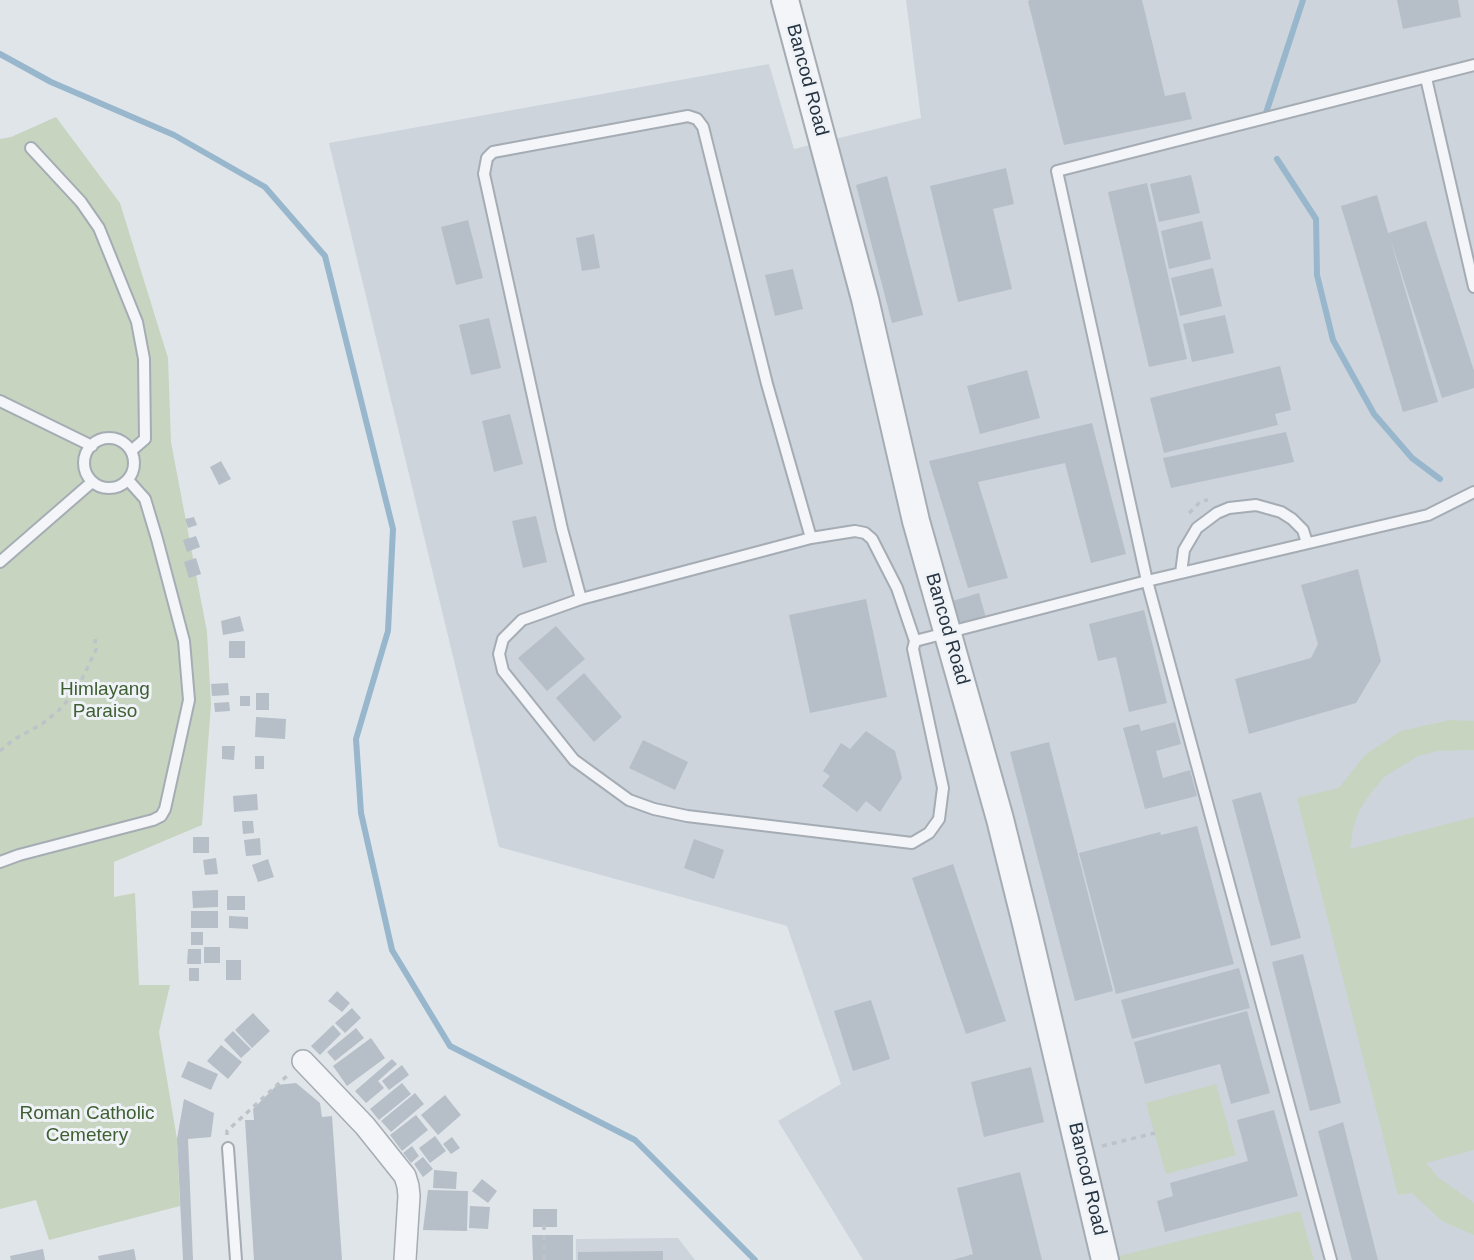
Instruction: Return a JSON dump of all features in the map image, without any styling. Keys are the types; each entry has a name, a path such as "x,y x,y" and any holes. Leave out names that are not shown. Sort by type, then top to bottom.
{"street":[{"name":"Bancod Road","path":"785,0 866,299 916,521 1026,924 1105,1260"},
{"path":"303,1061 365,1126 405,1176 409,1196 405,1260"}],"lane":[{"path":"1331,1260 1147,581 1057,171 1474,65"},
{"path":"1426,78 1474,288"},
{"path":"581,599 562,529 484,174 487,158 494,152 688,116 698,119 703,127 767,384 811,538"},
{"path":"31,148 81,202 99,229 136,322 144,359 145,439 131,451"},
{"path":"0,401 92,446"},
{"path":"112,439 125,444 131,451 134,466 128,480 122,485 106,488 92,481 85,468 87,452 98,441 112,439"},
{"path":"0,862 153,820 161,816 165,809 189,700 184,640 145,499 128,480"},
{"path":"0,562 92,481"},
{"path":"915,640 1147,581 1428,515 1474,492"},
{"path":"1181,573 1184,550 1190,538 1207,519 1229,508 1255,505 1281,512 1303,530 1307,543"},
{"path":"855,531 866,533 872,539 897,588 915,640 914,649 943,788 939,819 929,833 912,843 687,816 629,800 574,760 503,671 499,654 503,639 522,620 581,599 811,538 855,531"},
{"path":"228,1147 236,1260"}],"path":[{"path":"0,751 13,740 42,724 69,699 82,681 96,650 95,639"},
{"path":"228,1147 227,1131 303,1061"},
{"path":"1096,1147 1155,1133"},
{"path":"544,1225 544,1260"}],"shaded area":[{"path":"906,0 1474,0 1474,1260 863,1260 778,1121 841,1084 787,926 499,847 329,143 769,64 794,149 921,118"},
{"path":"678,1238 695,1260 576,1260 576,1239"}],"green space":[{"name":"Himlayang Paraiso","path":"56,117 120,203 168,358 171,442 207,632 211,704 202,825 114,862 114,897 135,893 139,985 170,985 159,1032 177,1139 180,1206 49,1240 36,1200 0,1209 0,139 11,137"},
{"path":"1450,720 1474,721 1474,750 1438,751 1418,756 1384,777 1360,809 1353,828 1350,849 1474,817 1474,1150 1426,1163 1439,1178 1474,1203 1474,1235 1442,1221 1412,1193 1398,1195 1297,798 1339,788 1365,755 1401,731"},
{"path":"1216,1084 1236,1155 1166,1174 1146,1103"},
{"path":"1300,1211 1314,1260 1120,1260 1119,1256"}],"building":[{"path":"1142,0 1165,96 1185,92 1192,119 1064,145 1028,1"},
{"path":"1397,0 1458,0 1461,17 1403,29"},
{"path":"1006,168 1014,204 993,209 1012,289 958,302 930,186"},
{"path":"1191,175 1200,213 1159,222 1150,184"},
{"path":"887,176 923,315 892,323 856,185"},
{"path":"1147,183 1187,359 1149,367 1108,192"},
{"path":"1377,195 1388,233 1426,221 1474,371 1474,388 1442,398 1390,238 1438,402 1403,412 1341,206"},
{"path":"468,220 483,278 456,285 441,227"},
{"path":"1202,221 1211,259 1169,269 1161,231"},
{"path":"594,234 600,268 582,271 576,238"},
{"path":"1213,268 1222,306 1180,316 1171,278"},
{"path":"793,269 803,309 775,316 765,275"},
{"path":"1225,315 1234,353 1192,362 1183,324"},
{"path":"489,318 501,368 471,375 459,325"},
{"path":"1280,366 1291,410 1275,414 1278,425 1164,453 1150,398"},
{"path":"1027,370 1040,418 980,434 967,386"},
{"path":"510,414 523,464 494,472 482,421"},
{"path":"1092,423 1126,554 1091,563 1065,463 978,482 1008,578 968,588 929,461"},
{"path":"1286,432 1294,462 1171,488 1163,458"},
{"path":"221,461 231,479 219,485 210,467"},
{"path":"536,516 547,562 523,568 512,521"},
{"path":"194,517 197,525 188,528 185,519"},
{"path":"196,536 200,547 187,552 183,540"},
{"path":"196,558 201,574 189,578 184,562"},
{"path":"1358,569 1381,661 1356,703 1249,734 1235,679 1311,658 1318,644 1301,585"},
{"path":"979,593 986,618 956,626 949,602"},
{"path":"866,599 887,697 810,713 789,615"},
{"path":"1144,610 1167,703 1129,712 1116,657 1098,661 1089,624"},
{"path":"240,616 244,631 223,635 221,621"},
{"path":"556,626 585,659 547,691 518,658"},
{"path":"229,641 245,641 245,658 229,658"},
{"path":"584,673 622,717 594,742 556,698"},
{"path":"228,683 229,695 212,696 211,684"},
{"path":"256,693 269,693 269,710 256,710"},
{"path":"240,696 250,696 250,706 240,706"},
{"path":"229,702 230,711 215,712 214,703"},
{"path":"256,717 286,719 285,739 255,737"},
{"path":"1175,722 1181,744 1156,751 1163,778 1190,770 1197,796 1145,809 1123,728 1139,724 1141,731"},
{"path":"866,731 895,751 902,778 880,812 866,801 857,812 822,786 830,776 823,771 841,743 850,749"},
{"path":"643,740 688,762 675,790 629,768"},
{"path":"1049,742 1113,991 1075,1001 1010,752"},
{"path":"222,746 235,746 234,760 222,759"},
{"path":"255,756 264,756 264,769 255,769"},
{"path":"1261,792 1301,938 1271,946 1232,800"},
{"path":"257,794 258,810 234,812 233,796"},
{"path":"242,821 253,821 254,833 243,834"},
{"path":"1197,826 1234,964 1116,994 1079,853 1160,832 1161,835"},
{"path":"193,837 209,837 209,853 193,853"},
{"path":"260,838 261,855 246,856 244,840"},
{"path":"694,839 724,850 714,879 684,868"},
{"path":"216,858 218,874 205,875 203,860"},
{"path":"268,859 274,877 258,882 252,865"},
{"path":"953,864 1006,1021 966,1034 912,878"},
{"path":"218,890 218,907 193,908 192,891"},
{"path":"227,896 245,896 245,910 227,910"},
{"path":"191,911 218,911 218,928 191,928"},
{"path":"229,916 248,917 248,929 229,928"},
{"path":"191,932 203,932 203,945 191,945"},
{"path":"204,947 220,947 220,963 204,963"},
{"path":"188,949 201,949 201,964 187,964"},
{"path":"1303,954 1341,1103 1310,1111 1272,962"},
{"path":"226,960 241,960 241,980 226,980"},
{"path":"189,968 199,968 199,981 189,981"},
{"path":"1239,968 1250,1008 1132,1039 1121,1000"},
{"path":"337,991 350,1003 342,1012 328,1001"},
{"path":"871,1000 890,1059 853,1071 834,1011"},
{"path":"352,1008 361,1018 345,1033 335,1023"},
{"path":"1247,1011 1270,1093 1231,1104 1220,1064 1145,1084 1134,1042"},
{"path":"253,1013 270,1031 252,1048 235,1030"},
{"path":"333,1025 341,1034 320,1055 311,1046"},
{"path":"356,1028 364,1038 335,1061 327,1052"},
{"path":"233,1031 251,1049 241,1058 224,1040"},
{"path":"371,1038 385,1058 347,1086 333,1066"},
{"path":"221,1045 242,1062 228,1079 207,1061"},
{"path":"392,1059 397,1064 378,1081 384,1088 366,1103 355,1091"},
{"path":"188,1061 218,1074 211,1090 181,1077"},
{"path":"402,1065 409,1075 389,1090 382,1081"},
{"path":"1031,1067 1044,1122 984,1137 971,1082"},
{"path":"296,1083 320,1103 322,1117 332,1116 342,1260 254,1260 245,1120 254,1120 253,1109 277,1085"},
{"path":"402,1083 411,1094 379,1120 370,1109"},
{"path":"415,1093 424,1104 391,1132 381,1121"},
{"path":"445,1095 461,1115 438,1135 421,1115"},
{"path":"184,1099 214,1113 211,1137 188,1139 193,1260 183,1260 177,1139"},
{"path":"1274,1110 1298,1196 1165,1232 1157,1201 1173,1196 1170,1183 1248,1161 1237,1120"},
{"path":"416,1115 428,1130 402,1151 390,1135"},
{"path":"1343,1122 1378,1260 1352,1260 1318,1131"},
{"path":"435,1136 446,1151 430,1163 419,1148"},
{"path":"452,1137 460,1148 451,1154 443,1144"},
{"path":"412,1146 419,1156 411,1163 403,1153"},
{"path":"423,1157 433,1169 423,1177 414,1164"},
{"path":"434,1170 457,1172 456,1189 433,1188"},
{"path":"1020,1172 1042,1260 953,1260 973,1254 957,1188"},
{"path":"482,1179 497,1191 488,1203 472,1191"},
{"path":"428,1190 468,1191 467,1231 423,1230"},
{"path":"470,1206 490,1207 488,1229 469,1228"},
{"path":"533,1209 557,1209 557,1227 533,1227"},
{"path":"532,1235 573,1235 573,1260 533,1260"},
{"path":"43,1249 45,1260 11,1260 10,1256"},
{"path":"134,1249 136,1260 99,1260 98,1256"},
{"path":"663,1251 663,1260 578,1260 578,1252"}],"waterway":[{"path":"1266,113 1303,0"},
{"path":"0,54 51,82 174,135 265,187 325,256 393,529 388,631 356,739 361,813 392,950 450,1046 635,1140 755,1260"},
{"path":"1277,159 1316,219 1317,275 1333,340 1374,414 1412,458 1440,479"}],"park label":[{"name":"Roman Catholic Cemetery","path":"87,1125"}]}
